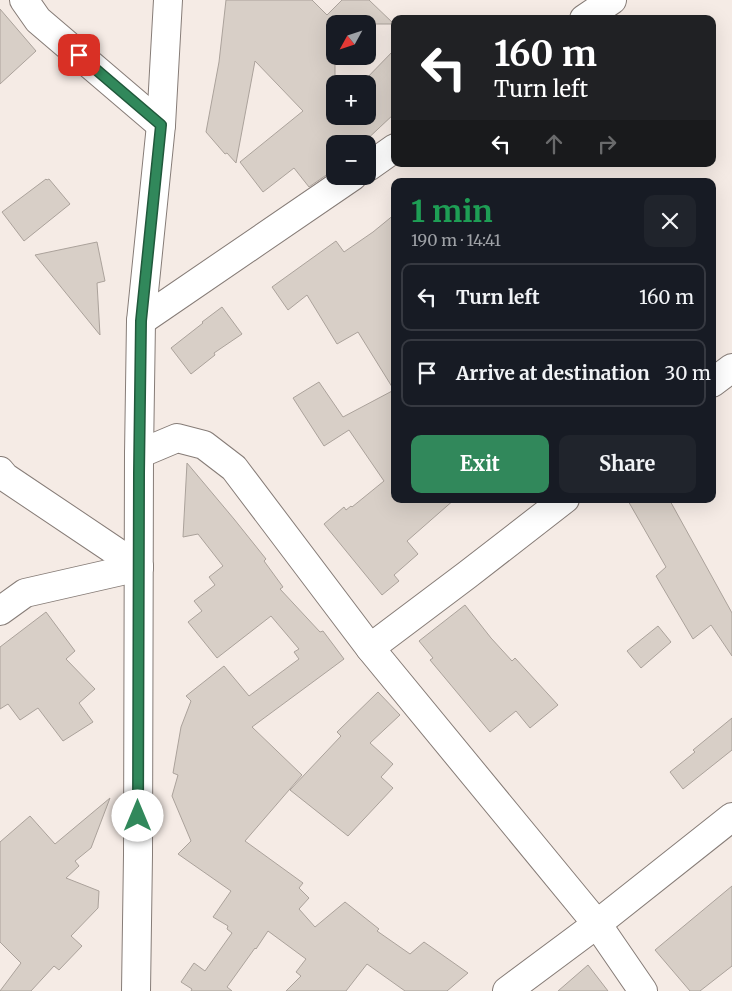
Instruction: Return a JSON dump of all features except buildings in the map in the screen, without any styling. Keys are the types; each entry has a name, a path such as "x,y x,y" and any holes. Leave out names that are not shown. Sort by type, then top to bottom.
{"street":[{"path":"24,0 38,20 161,125"},
{"path":"136,991 141,321 161,125 168,0"},
{"path":"590,15 612,0"},
{"path":"376,161 391,151"},
{"path":"141,321 341,185"},
{"path":"716,380 732,368"},
{"path":"139,454 177,438 204,445 234,468 370,648 597,924 643,991"},
{"path":"0,471 5,477 138,567"},
{"path":"370,648 560,503"},
{"path":"0,611 24,593 138,567"},
{"path":"507,991 597,924 732,817"}],"route":[{"path":"79,55 161,125 141,321 138,816"}]}
